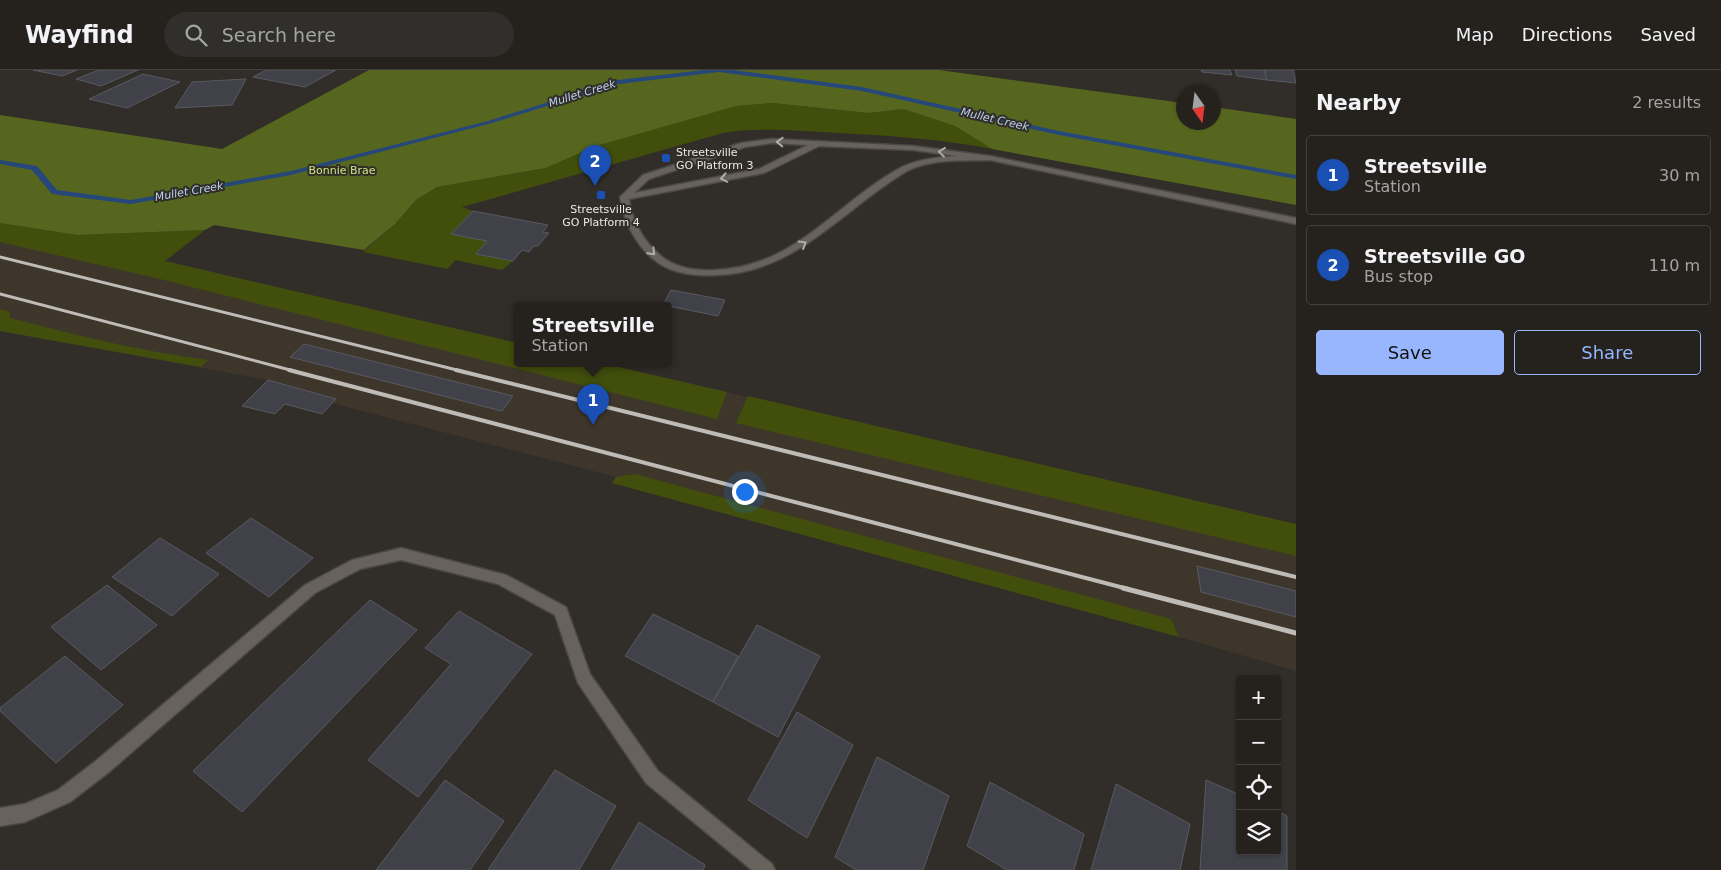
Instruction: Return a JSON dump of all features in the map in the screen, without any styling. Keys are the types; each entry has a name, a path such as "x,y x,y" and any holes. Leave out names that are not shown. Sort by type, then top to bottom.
{"lane":[{"path":"624,197 646,176 744,145 772,141 913,148 990,158 1296,221"},
{"path":"624,197 761,171 818,143"},
{"path":"624,197 625,212 636,231 650,251 664,263 679,270 718,273 743,269 784,255 812,239 889,178 912,166 940,159 990,158"},
{"path":"0,817 25,813 64,796 103,766 310,589 357,564 401,554 501,579 561,611 583,678 652,777 766,870"}],"shaded area":[{"path":"0,223 77,235 205,230 165,261 514,342 514,367 618,367 1296,524 1296,671 1179,637 612,483 616,477 332,403 336,399 268,380 0,331"}],"green space":[{"name":"Bonnie Brae","path":"369,70 939,70 1176,102 1176,130 1221,130 1221,108 1296,119 1296,205 992,149 955,126 903,109 869,113 772,103 736,106 596,146 546,168 437,187 416,200 395,224 364,250 214,225 205,230 77,235 0,223 0,115 222,149"},
{"path":"772,103 869,113 903,109 955,126 992,149 935,140 859,134 767,130 723,133 462,207 473,211 487,241 476,254 513,261 502,270 455,260 448,269 363,252 395,224 416,200 437,187 546,168 596,146 648,129 736,106"},
{"path":"0,223 77,235 205,230 165,261 514,342 514,367 618,367 727,392 717,419 156,278 0,242"},
{"path":"0,309 10,312 10,318 133,347 208,360 201,367 0,331"},
{"path":"748,396 1296,524 1296,556 736,423"},
{"path":"635,474 1171,619 1179,637 612,483 616,477"}],"building":[{"path":"33,70 77,70 62,76"},
{"path":"99,70 138,70 101,86 76,79"},
{"path":"266,70 336,70 305,87 253,77"},
{"path":"1201,70 1230,70 1232,75 1202,72"},
{"path":"1235,70 1264,70 1267,80 1237,76"},
{"path":"1264,70 1293,70 1296,83 1267,80"},
{"path":"143,74 180,82 127,108 89,99"},
{"path":"246,79 232,105 175,108 192,82"},
{"path":"473,211 548,225 543,232 549,233 538,246 534,246 529,252 522,250 513,261 476,254 487,241 451,234"},
{"path":"671,290 725,300 718,316 672,307 672,302 665,302"},
{"path":"304,344 513,396 502,411 290,357"},
{"path":"268,380 336,399 322,414 285,404 275,414 242,406"},
{"path":"251,518 313,558 269,597 206,553"},
{"path":"160,538 219,574 172,616 112,577"},
{"path":"1197,566 1296,591 1296,617 1201,592"},
{"path":"107,585 157,625 101,670 51,627"},
{"path":"370,600 417,630 242,812 193,771"},
{"path":"459,611 532,654 418,797 368,760 451,664 425,648"},
{"path":"653,614 738,656 713,702 625,656"},
{"path":"757,625 820,656 778,737 713,702"},
{"path":"65,656 123,705 56,763 0,711 0,708"},
{"path":"797,712 853,745 807,838 748,800"},
{"path":"877,757 949,796 923,870 856,870 835,857"},
{"path":"555,770 616,806 579,870 488,870"},
{"path":"445,780 504,821 470,870 376,870"},
{"path":"1206,780 1236,793 1236,855 1281,855 1281,813 1287,816 1287,870 1200,870"},
{"path":"990,782 1084,834 1074,870 1007,870 967,846"},
{"path":"1116,784 1190,824 1180,870 1091,870"},
{"path":"639,822 705,865 703,870 611,870"}],"waterway":[{"name":"Mullet Creek","path":"0,162 34,168 55,192 131,202 291,173 490,122 618,82 719,70 862,89 1059,133 1296,177"}],"railway":[{"path":"0,257 461,371"},
{"path":"0,294 294,371"},
{"path":"289,370 1128,589"},
{"path":"456,370 1296,577"},
{"path":"1123,588 1296,633"}],"place":[{"name":"Streetsville GO Platform 3","path":"666,158"},
{"name":"Streetsville GO","path":"595,186"},
{"name":"Streetsville GO Platform 4","path":"601,195"},
{"name":"Streetsville","path":"593,425"}]}
